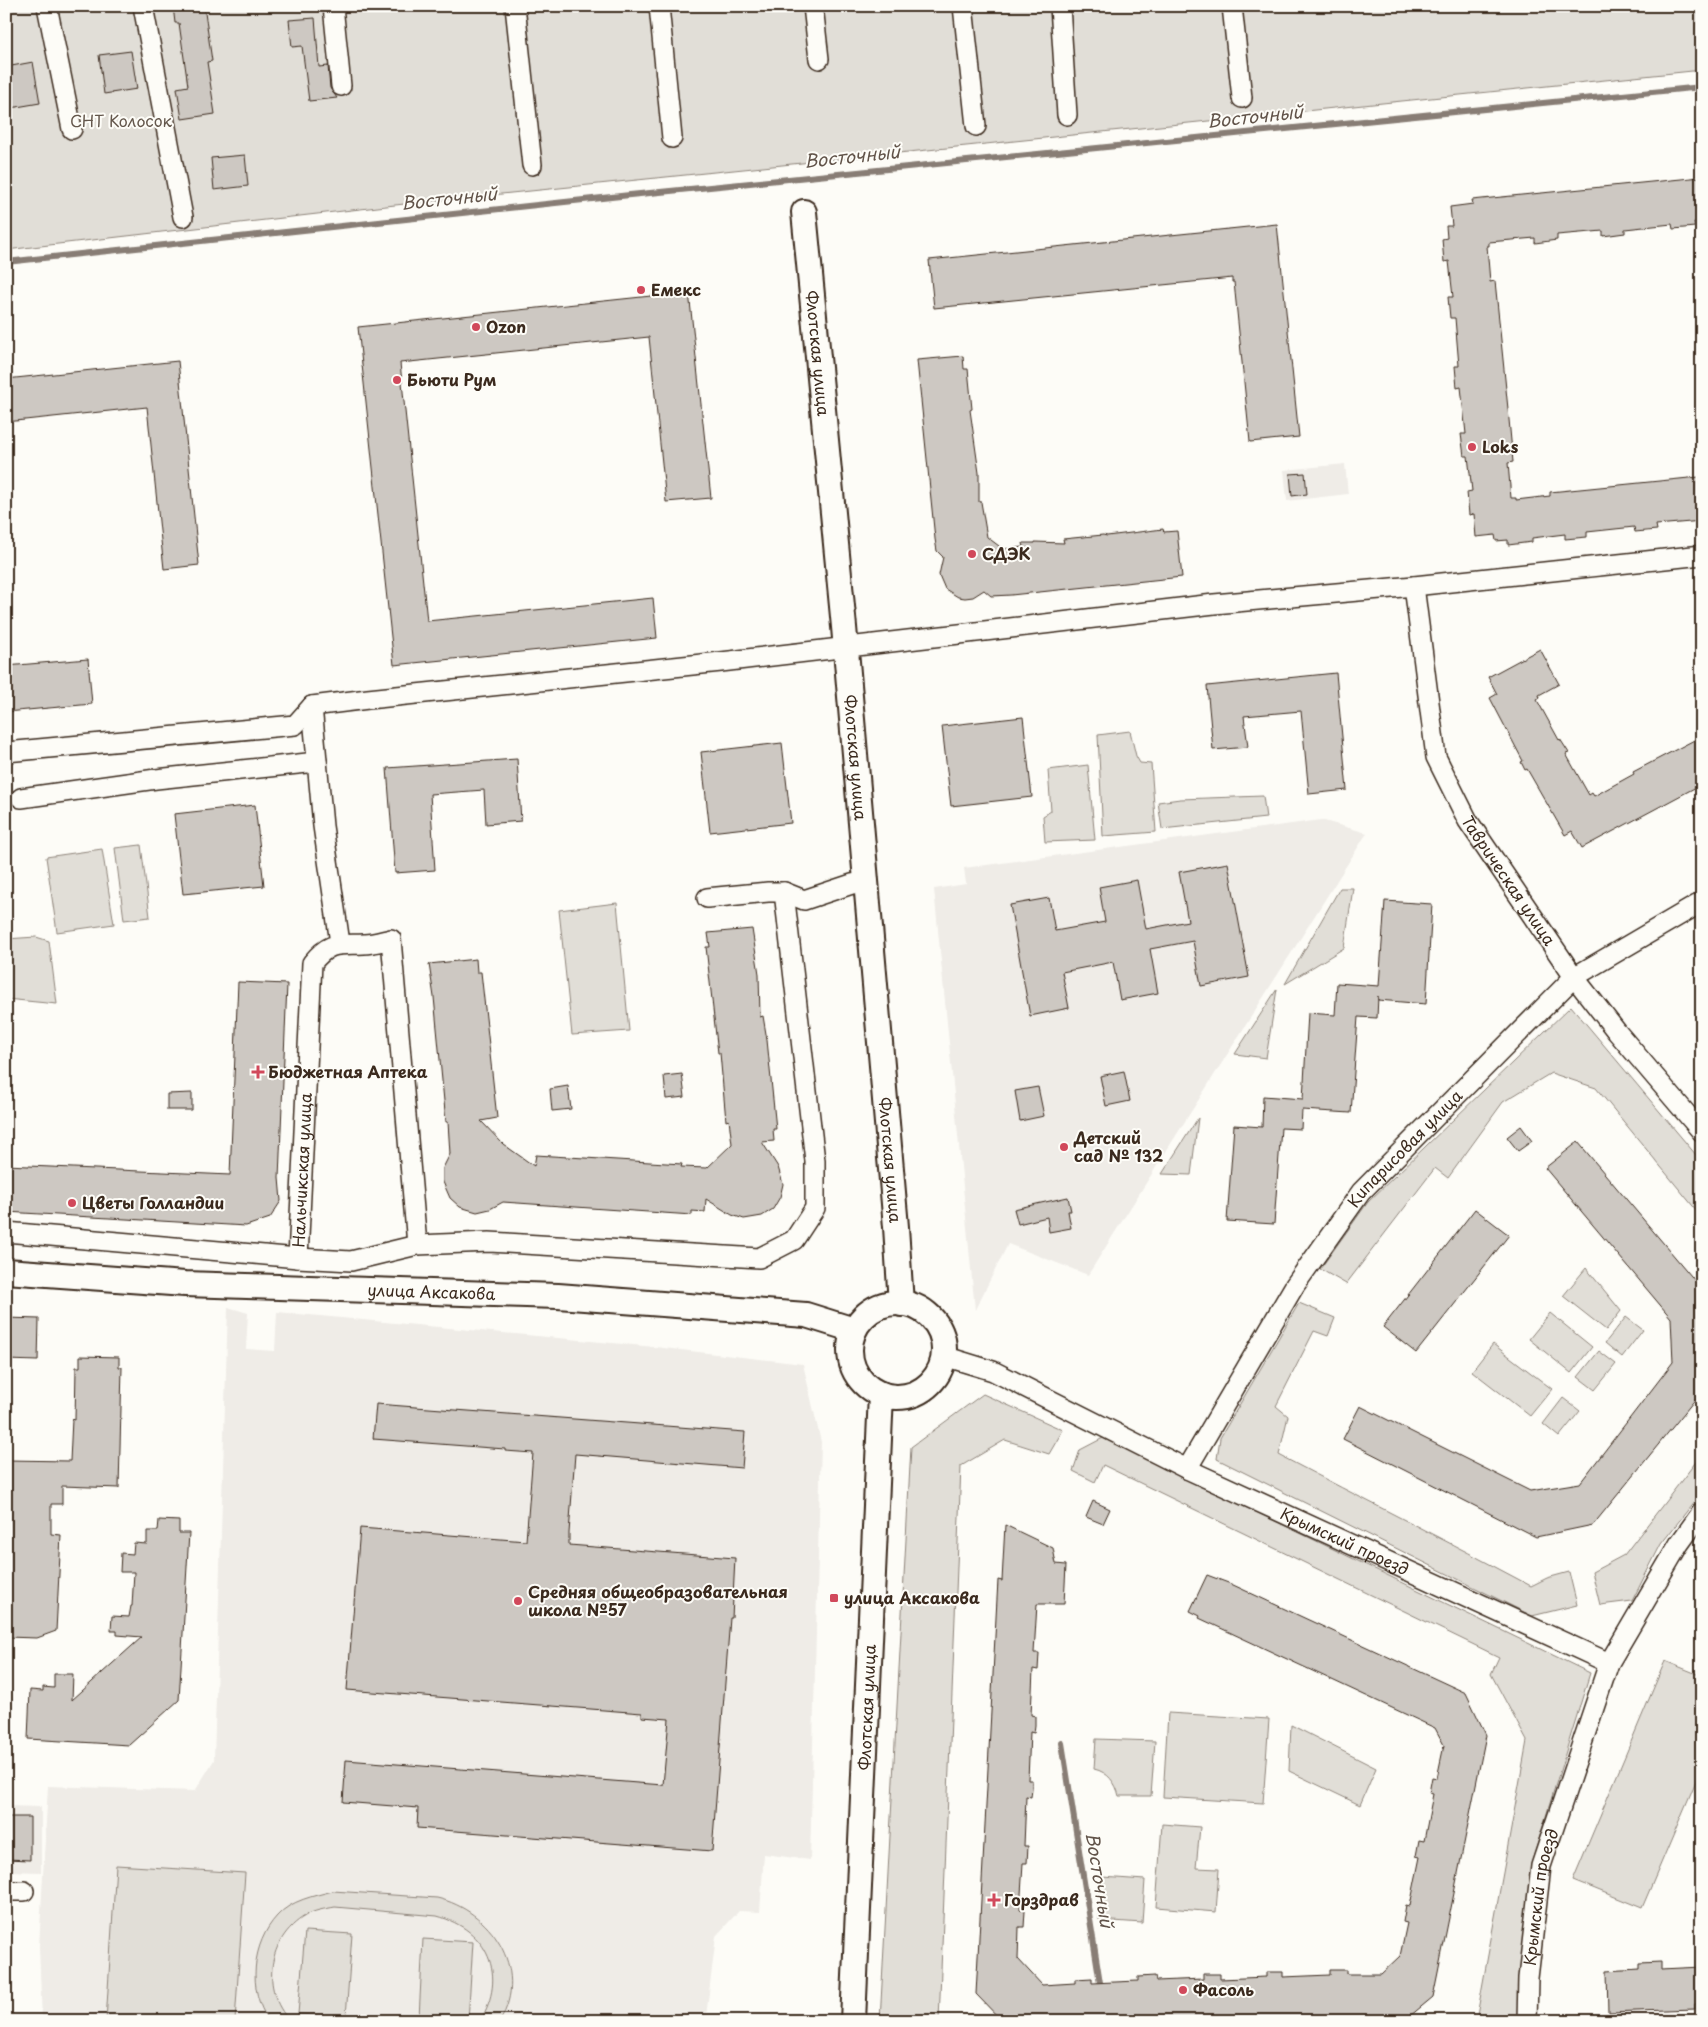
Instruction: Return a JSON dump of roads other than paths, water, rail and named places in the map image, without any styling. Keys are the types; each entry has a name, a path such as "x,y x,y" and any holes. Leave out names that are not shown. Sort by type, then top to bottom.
{"street":[{"path":"47,6 72,129"},
{"path":"143,6 182,217"},
{"path":"333,6 341,86"},
{"path":"515,6 532,165"},
{"path":"659,6 672,138"},
{"path":"813,6 819,59"},
{"path":"963,6 976,126"},
{"path":"1060,6 1067,115"},
{"path":"1232,6 1242,98"},
{"name":"Флотская улица","path":"804,212 846,647 901,1304"},
{"path":"6,752 295,725 312,706 1195,606 1414,586 1702,555"},
{"name":"Таврическая улица","path":"1414,586 1436,757 1468,821 1574,977 1617,1032 1702,1132"},
{"path":"312,706 323,826 340,943 366,944 391,939 417,1245"},
{"path":"21,798 156,779 317,762"},
{"path":"707,898 784,892 804,900 852,884 866,882"},
{"path":"6,1232 298,1258 352,1261 417,1245 489,1242 759,1258 794,1240 815,1208 815,1161 784,892"},
{"name":"Кипарисовая улица","path":"1186,1469 1295,1285 1361,1192 1574,977 1702,902"},
{"name":"Нальчикская улица","path":"298,1258 312,963 322,951 340,943"},
{"name":"улица Аксакова","path":"6,1271 185,1284 558,1296 806,1315 854,1330"},
{"path":"901,1304 919,1309 930,1317 939,1329 943,1342 944,1356 940,1370 932,1382 921,1391 908,1396 894,1397 881,1394 867,1387 857,1375 851,1361 850,1345 854,1330 862,1319 874,1310 886,1305 901,1304"},
{"name":"Крымский проезд","path":"944,1356 993,1371 1186,1469 1609,1663"},
{"name":"Флотская улица","path":"853,2021 881,1394"},
{"name":"Крымский проезд","path":"1527,2021 1528,1978 1541,1866 1609,1663 1679,1544 1702,1512"}],"waterway":[{"name":"Восточный","path":"6,262 630,195 1702,87"},
{"name":"Восточный","path":"1062,1743 1101,1989"}],"place":[{"name":"Емекс","path":"641,290"},
{"name":"Ozon","path":"476,327"},
{"name":"Бьюти Рум","path":"397,380"},
{"name":"Loks","path":"1472,447"},
{"name":"СДЭК","path":"972,554"},
{"name":"Бюджетная Аптека","path":"258,1072"},
{"name":"Детский сад № 132","path":"1064,1147"},
{"name":"Цветы Голландии","path":"72,1203"},
{"name":"улица Аксакова","path":"834,1598"},
{"name":"Средняя общеобразовательная школа №57","path":"518,1601"},
{"name":"Горздрав","path":"994,1900"},
{"name":"Фасоль","path":"1183,1990"}],"park label":[{"name":"СНТ Колосок","path":"121,121"}]}
